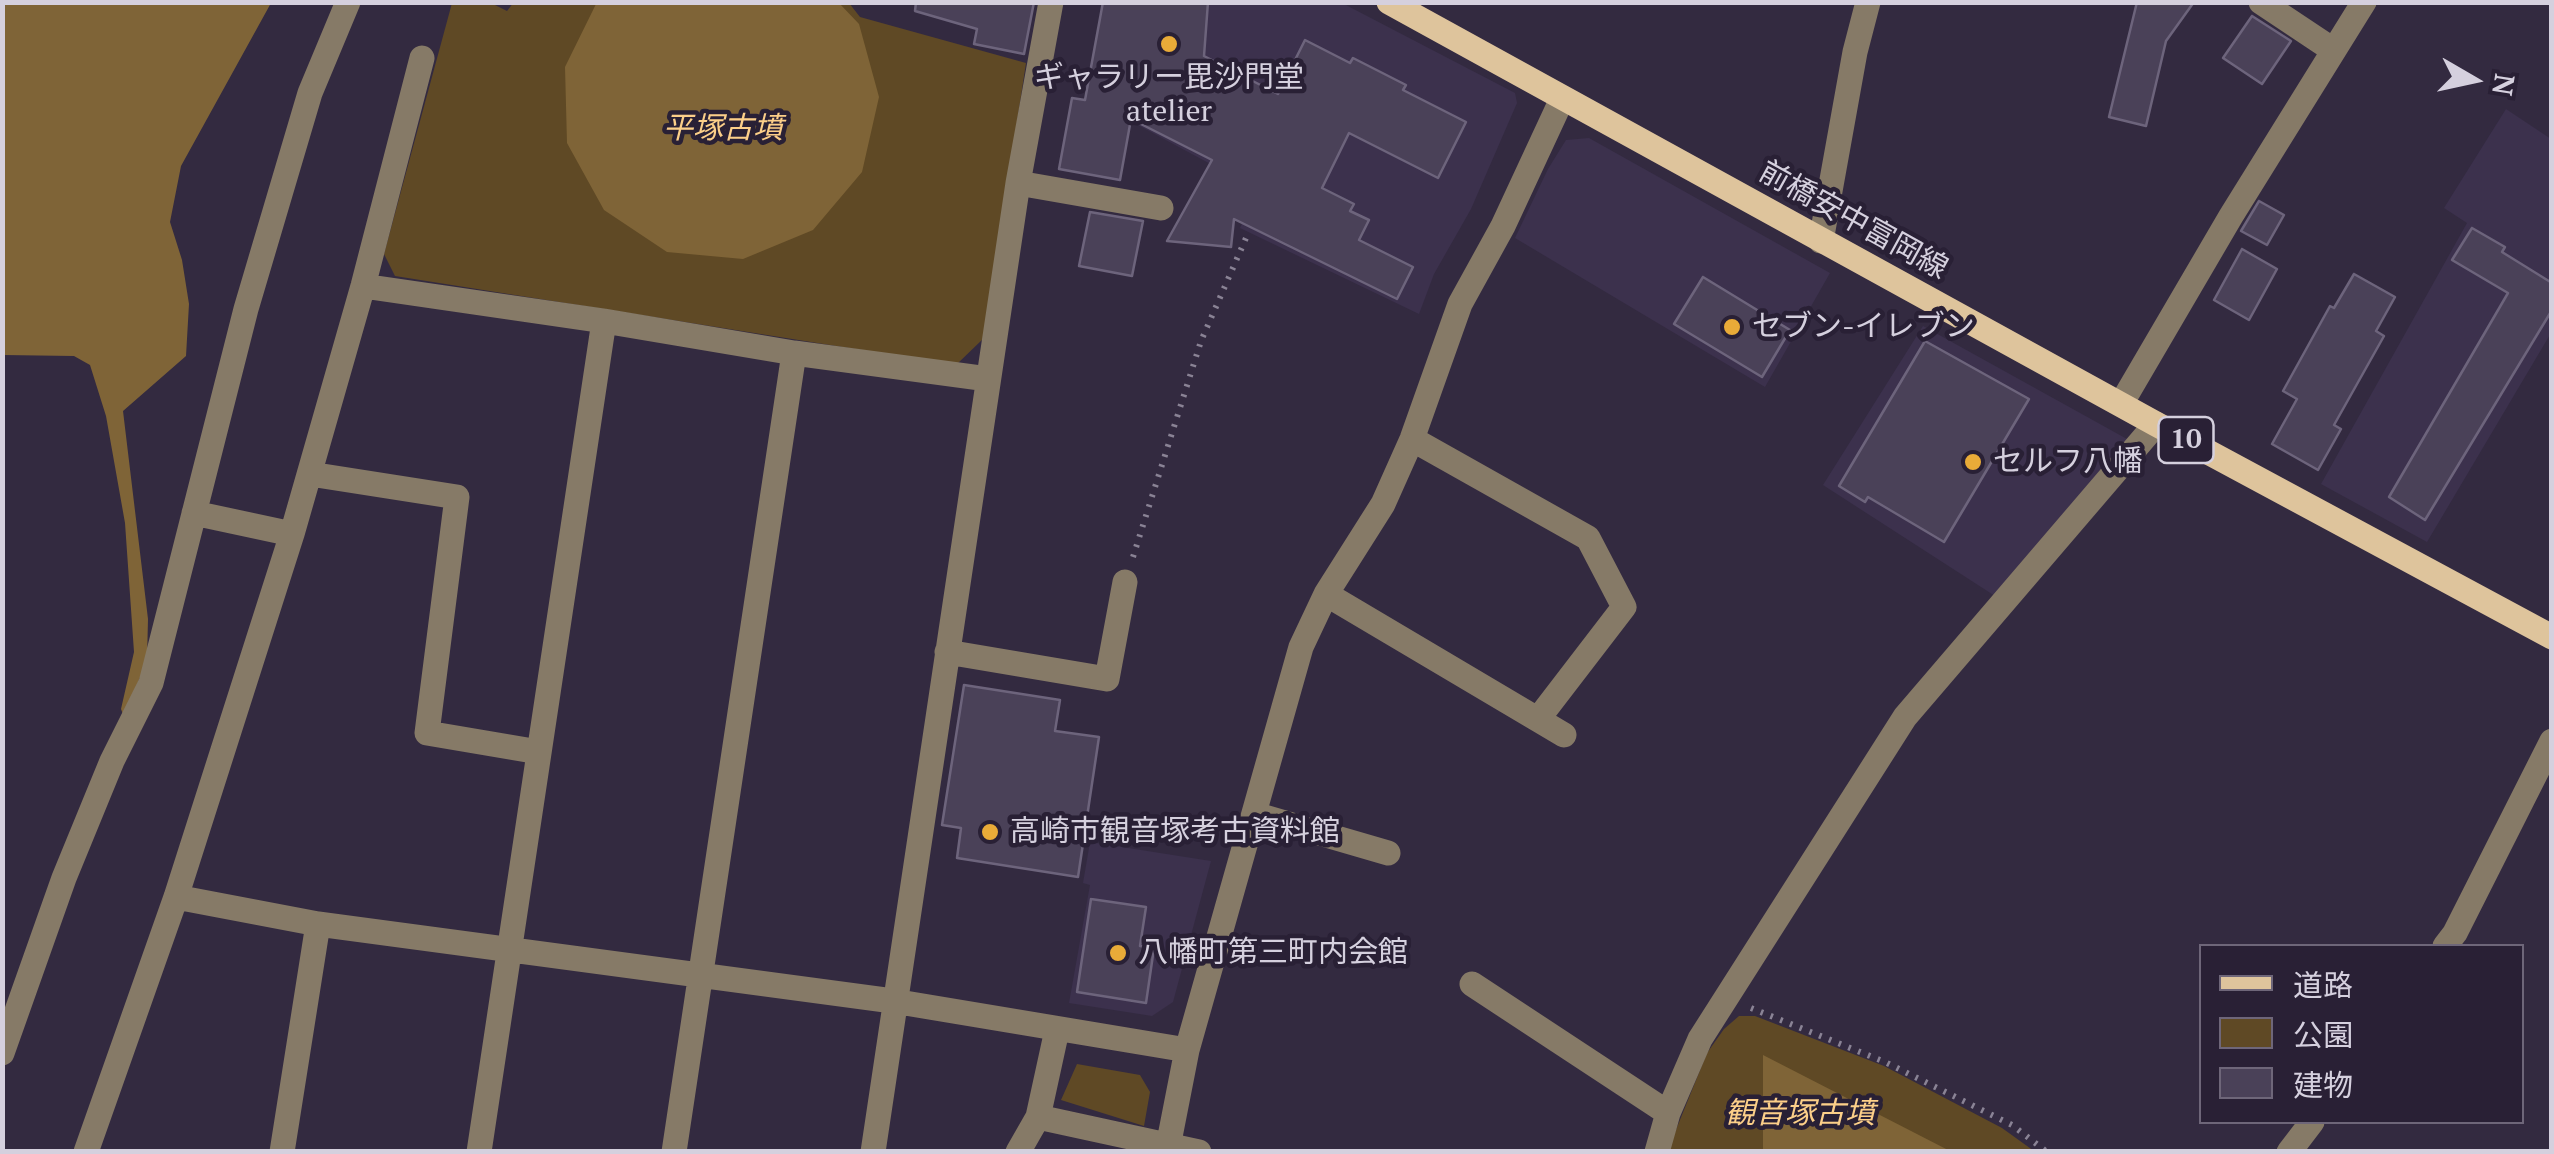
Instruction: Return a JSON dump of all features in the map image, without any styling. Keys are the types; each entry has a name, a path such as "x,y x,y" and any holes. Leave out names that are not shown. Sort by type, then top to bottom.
{"main road":[{"name":"前橋安中富岡線","path":"1388,2 2552,637"}],"street":[{"path":"2,1053 64,878 112,761 152,683 246,309 310,93 348,2"},
{"path":"872,1152 1018,184 1052,2"},
{"path":"1821,241 1868,2"},
{"path":"2261,2 2332,50"},
{"path":"2121,404 2364,2"},
{"path":"86,1152 176,897 292,534 363,286 422,58"},
{"path":"1167,1147 1187,1050 1301,646 1326,594 1383,504 1412,440 1460,304 1503,226 1562,99"},
{"path":"1018,184 1161,208"},
{"path":"363,286 794,354 988,379"},
{"path":"479,1152 604,321"},
{"path":"674,1152 794,354"},
{"path":"1656,1152 1668,1112 1700,1039 1905,716 2156,424"},
{"path":"1412,440 1588,538 1624,608 1538,719"},
{"path":"310,474 458,497 427,734 539,752"},
{"path":"194,513 292,534"},
{"path":"948,652 1107,678 1125,582"},
{"path":"1326,594 1564,735"},
{"path":"2447,944 2552,740"},
{"path":"1254,814 1388,854"},
{"path":"176,897 318,924 893,1001 1187,1050"},
{"path":"282,1152 318,924"},
{"path":"1472,984 1668,1112"},
{"path":"1018,1152 1038,1118 1057,1030"},
{"path":"1038,1118 1198,1152"},
{"path":"2289,1152 2310,1124"}],"path":[{"path":"515,2 551,2"},
{"path":"1125,582 1201,342 1246,238"},
{"path":"1727,998 1885,1062 2012,1124 2047,1152"}],"shaded area":[{"path":"1151,3 1342,3 1515,93 1517,103 1471,209 1434,274 1419,314 1240,228 1257,189 1138,125"},
{"path":"2506,109 2551,139 2551,333 2427,542 2321,484 2467,223 2444,208"},
{"path":"1589,138 1830,273 1765,387 1515,238 1566,140"},
{"name":"セルフ八幡","path":"1923,326 2127,439 1995,596 1823,485"},
{"path":"1090,842 1211,861 1173,1002 1152,1016 1069,1003 1090,885 1083,883"}],"green space":[{"path":"514,2 849,3 860,17 1026,63 984,338 956,365 395,276 384,254 452,3 491,3 507,11"},
{"name":"平塚古墳","path":"597,2 839,3 859,24 879,97 862,172 813,230 743,259 667,252 604,210 567,143 565,67"},
{"path":"3,3 271,3 181,166 170,222 182,260 189,304 186,356 123,411 148,619 147,660 124,717 121,709 134,652 125,523 106,416 90,365 74,356 3,355"},
{"path":"1739,1016 1755,1016 1884,1066 2002,1128 2034,1151 1667,1152 1707,1053"},
{"name":"観音塚古墳","path":"1763,1055 1950,1151 1763,1151"},
{"path":"1077,1064 1140,1075 1150,1092 1144,1126 1061,1100"}],"building":[{"path":"916,2 1034,2 1024,54 974,44 977,29 915,11"},
{"path":"1103,2 1208,2 1204,56 1278,94 1305,40 1350,63 1353,58 1406,85 1403,90 1466,122 1438,178 1349,133 1322,188 1354,204 1350,211 1369,220 1359,240 1413,267 1397,299 1234,219 1231,247 1167,241 1212,160 1131,119 1120,180 1059,169 1072,98 1085,100"},
{"path":"2137,2 2194,2 2166,41 2146,126 2109,117"},
{"path":"2252,16 2291,41 2262,84 2223,58"},
{"path":"2259,201 2284,215 2267,245 2241,231"},
{"path":"1090,212 1143,221 1132,276 1079,266"},
{"path":"2472,228 2505,247 2502,252 2552,283 2552,310 2425,520 2389,497 2508,293 2452,260"},
{"path":"2242,249 2277,269 2249,320 2214,300"},
{"path":"2354,274 2395,297 2376,331 2384,336 2334,425 2341,429 2318,470 2272,444 2297,399 2283,391 2330,306 2334,308"},
{"name":"セブン-イレブン","path":"1703,277 1790,330 1762,377 1674,324"},
{"path":"1925,341 2029,399 1944,542 1868,497 1865,502 1839,486"},
{"path":"964,685 1060,700 1055,731 1099,737 1078,877 957,858 961,828 942,825"},
{"name":"八幡町第三町内会館","path":"1091,899 1146,907 1140,946 1154,948 1146,1003 1077,992"}],"place":[{"name":"ギャラリー毘沙門堂 atelier","path":"1169,44"},
{"name":"セブン-イレブン","path":"1732,327"},
{"name":"セルフ八幡","path":"1973,462"},
{"name":"高崎市観音塚考古資料館","path":"990,832"},
{"name":"八幡町第三町内会館","path":"1118,953"}]}
